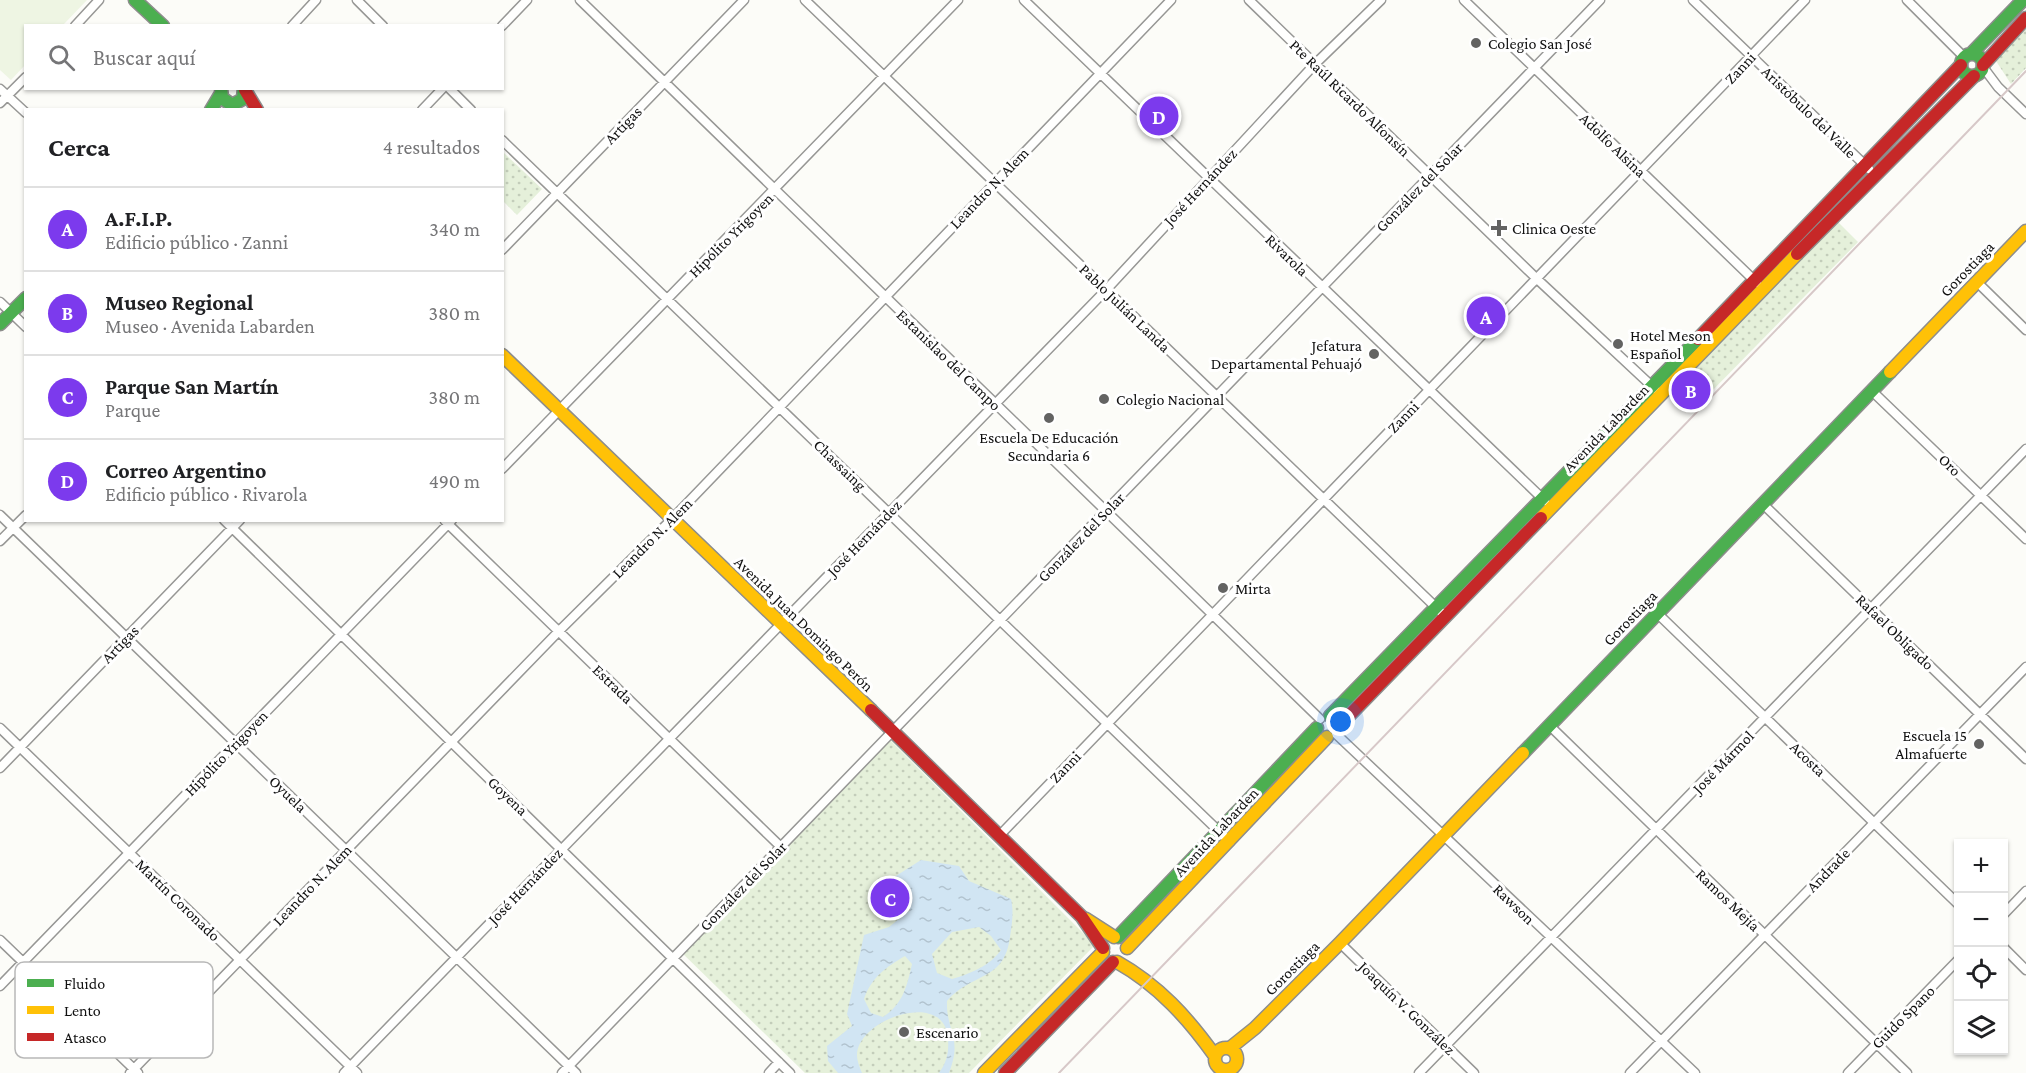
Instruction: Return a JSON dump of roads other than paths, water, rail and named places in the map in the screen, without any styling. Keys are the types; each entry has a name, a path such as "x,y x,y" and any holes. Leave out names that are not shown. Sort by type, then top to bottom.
{"main road":[{"path":"135,0 161,24"},
{"name":"Avenida Labarden","path":"1127,950 1334,733 1441,612 1548,503 1661,394 1864,164 2023,0"},
{"name":"Avenida Labarden","path":"1548,503 1650,385 1759,285 1874,174 1979,71 2026,18"},
{"path":"1980,57 1979,71 1965,73 1966,59 1980,57"},
{"path":"225,99 240,102 245,90"},
{"path":"246,90 256,108"},
{"name":"Gorostiaga","path":"1207,1073 1226,1062 1256,1028 1764,506 2026,231"},
{"path":"0,324 24,300"},
{"name":"Avenida Juan Domingo Perón","path":"504,358 779,625 1000,834 1082,917 1103,950"},
{"name":"Avenida Labarden","path":"1116,937 1322,721 1441,612"},
{"path":"1336,720 1334,733 1320,735 1322,721 1336,720"},
{"name":"Avenida Juan Domingo Perón","path":"1082,917 1116,937"},
{"path":"984,1073 1103,950 1106,940 1116,937 1124,940 1140,974 1226,1062 1245,1073"},
{"path":"1103,950 1106,958 1140,974"},
{"path":"1005,1073 1115,962 1123,959 1127,950"}],"street":[{"path":"77,24 99,0"},
{"path":"294,24 316,0"},
{"path":"357,0 381,24"},
{"path":"504,24 527,0"},
{"name":"Estanislao del Campo","path":"580,0 1322,721"},
{"name":"Artigas","path":"504,248 744,0"},
{"name":"Pablo Julián Landa","path":"805,0 1441,612"},
{"name":"Hipólito Yrigoyen","path":"504,467 958,0"},
{"name":"Rivarola","path":"1024,0 1428,391 1548,503"},
{"name":"Leandro N. Alem","path":"213,989 559,631 672,519 1170,0"},
{"name":"Pte Raúl Ricardo Alfonsín","path":"1249,0 1536,278 1661,394"},
{"name":"José Hernández","path":"350,1071 561,848 670,739 1106,290 1315,64 1381,0"},
{"name":"Adolfo Alsina","path":"1464,0 1759,285"},
{"name":"González del Solar","path":"565,1070 1600,0"},
{"name":"Aristóbulo del Valle","path":"1693,0 1874,174"},
{"name":"Zanni","path":"1000,834 1536,278 1642,172 1805,0"},
{"path":"1907,0 1966,59"},
{"path":"1979,71 2026,114"},
{"path":"0,103 24,79"},
{"path":"0,88 24,111"},
{"path":"424,108 440,90"},
{"path":"451,90 469,108"},
{"name":"Chassaing","path":"504,142 1230,842"},
{"path":"1977,282 2026,330"},
{"path":"0,302 24,325"},
{"name":"Oro","path":"1873,392 2026,539"},
{"name":"José Mármol","path":"1419,1073 2026,449"},
{"name":"Rafael Obligado","path":"1764,506 2026,759"},
{"name":"Oyuela","path":"0,515 457,957 565,1070 576,1073"},
{"path":"0,541 24,517"},
{"name":"Goyena","path":"226,522 790,1073"},
{"name":"Artigas","path":"0,768 238,522"},
{"name":"Hipólito Yrigoyen","path":"23,962 448,522"},
{"name":"Estrada","path":"448,522 781,847"},
{"name":"Acosta","path":"1657,614 1954,899"},
{"name":"Andrade","path":"1630,1073 2026,667"},
{"name":"Ramos Mejía","path":"1550,726 1655,831 1907,1073"},
{"name":"Martín Coronado","path":"0,728 240,960 350,1071"},
{"name":"Rawson","path":"1334,733 1550,939 1695,1073"},
{"path":"2008,910 2026,891"},
{"path":"0,940 23,962"},
{"name":"Joaquín V. González","path":"1340,943 1473,1073"},
{"path":"2008,952 2026,970"},
{"name":"Guido Spano","path":"1848,1073 1954,965"},
{"name":"Hipólito Yrigoyen","path":"0,986 15,970"},
{"path":"120,1058 134,1072"},
{"name":"Leandro N. Alem","path":"134,1072 147,1058"},
{"path":"769,1073 779,1062"}],"water":[{"path":"921,860 959,866 969,881 1011,899 1013,913 1010,937 1007,951 1001,962 986,975 957,991 947,1001 947,1012 954,1043 953,1061 949,1073 939,1073 946,1061 948,1048 948,1038 943,1023 932,1015 917,1012 885,1021 861,1042 857,1055 862,1073 838,1073 828,1061 827,1046 852,1026 847,1014 864,935 889,927 910,910 910,902 875,907 869,899 877,888","holes":["979,927 991,936 1001,950 997,955 980,968 952,979 937,973 932,954 952,932","905,956 912,964 900,1000 883,1017 871,1013 864,999 871,985 886,969"]}],"railway":[{"path":"1059,1073 2026,71"}],"place":[{"name":"Colegio San José","path":"1476,43"},
{"name":"Correo Argentino","path":"1159,116"},
{"name":"Clinica Oeste","path":"1499,228"},
{"name":"A.F.I.P.","path":"1486,316"},
{"name":"Hotel Meson Español","path":"1618,344"},
{"name":"Jefatura Departamental Pehuajó","path":"1374,354"},
{"name":"Museo Regional","path":"1691,390"},
{"name":"Colegio Nacional","path":"1104,399"},
{"name":"Escuela De Educación Secundaria 6","path":"1049,418"},
{"name":"Mirta","path":"1223,588"},
{"name":"Escuela 15 Almafuerte","path":"1979,744"},
{"name":"Parque San Martín","path":"890,898"},
{"name":"Escenario","path":"904,1032"}]}
